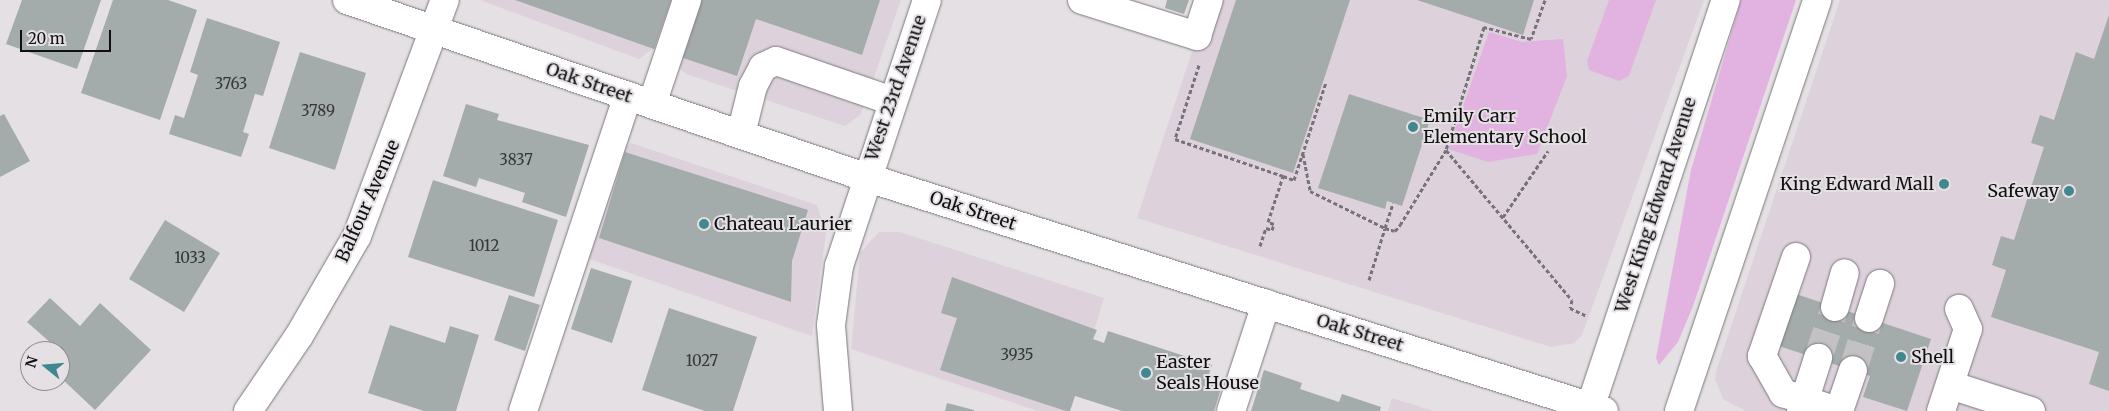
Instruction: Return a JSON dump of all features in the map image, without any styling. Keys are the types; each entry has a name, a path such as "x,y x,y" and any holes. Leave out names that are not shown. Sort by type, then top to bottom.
{"main road":[{"name":"Oak Street","path":"347,0 865,177 1594,409"},
{"name":"Balfour Avenue","path":"248,411 299,336 357,236 445,0"},
{"path":"523,411 640,100 687,0"},
{"name":"West 23rd Avenue","path":"838,411 831,347 834,292 865,177 927,0"},
{"path":"1082,0 1197,36 1209,0"},
{"name":"West King Edward Avenue","path":"1594,409 1726,0"},
{"path":"1680,411 1816,0"},
{"path":"741,134 753,86 763,67 776,62 892,101"},
{"path":"1796,257 1762,356 1783,393 1802,406 1838,411 1853,370"},
{"path":"1834,307 1846,273"},
{"path":"1869,318 1880,284"},
{"path":"1231,411 1266,304"},
{"path":"1941,411 1968,329 1960,308"},
{"path":"1802,406 1818,358"},
{"path":"1950,385 2030,411"}],"path":[{"path":"1303,151 1310,191 1385,228 1395,231 1446,150 1484,27 1531,39 1545,0"},
{"path":"1202,55 1175,139 1294,180 1326,82"},
{"path":"1446,150 1572,300 1570,308 1587,316"},
{"path":"1503,217 1548,151"},
{"path":"1260,246 1266,228 1272,230 1274,224 1268,222 1283,176"},
{"path":"1369,280 1393,203"}],"shaded area":[{"path":"480,0 901,0 861,114 845,126 686,74 657,46 639,59"},
{"name":"Emily Carr Elementary School","path":"1209,0 1704,0 1582,335 1574,343 1551,347 1137,218"},
{"path":"1609,0 1656,0 1629,76 1619,81 1589,70 1587,61"},
{"path":"1741,0 1796,0 1693,306 1678,342 1659,365 1656,358 1691,170"},
{"name":"King Edward Mall","path":"1840,0 2109,0 2109,411 1746,411 1723,399 1715,379 1717,368"},
{"path":"1489,32 1522,42 1563,39 1567,76 1537,154 1488,162 1448,149"},
{"name":"Chateau Laurier","path":"631,143 817,205 826,233 812,336 575,254 617,153"},
{"path":"879,232 900,232 1104,298 1070,411 1038,411 851,349 860,253"},
{"path":"1392,398 1434,411 1388,411"}],"building":[{"path":"22,0 101,0 77,69 6,44"},
{"path":"113,0 168,0 197,10 160,120 81,93"},
{"path":"515,0 671,0 654,49"},
{"path":"702,0 880,0 862,55 756,19 737,76 683,58"},
{"path":"1167,0 1189,0 1184,14 1165,8"},
{"path":"1236,0 1350,0 1293,173 1190,139"},
{"path":"1417,0 1534,0 1523,35"},
{"name":"Safeway","path":"2109,15 2109,391 2089,384 2099,352 1991,317 2006,270 1992,265 2001,236 2014,240 2044,147 2031,143 2040,115 2054,120 2076,52 2094,59"},
{"path":"207,18 280,42 263,96 255,94 243,132 249,134 241,157 169,134 175,115 184,118 198,75 190,72"},
{"path":"300,52 366,73 335,170 269,148"},
{"path":"1349,94 1430,120 1402,206 1387,201 1385,209 1318,188"},
{"path":"466,104 499,114 497,120 589,145 566,217 522,202 525,193 479,178 476,187 443,176"},
{"path":"4,114 30,161 0,177 0,116"},
{"name":"Chateau Laurier","path":"625,152 808,210 792,261 791,302 599,238"},
{"path":"433,180 558,220 534,297 408,257"},
{"path":"165,220 220,253 184,312 129,279"},
{"path":"591,268 632,281 612,343 571,329"},
{"path":"952,277 1097,330 1093,339 1104,343 1108,331 1212,365 1207,380 1222,385 1214,411 1122,411 1075,396 1070,411 1066,411 940,370 957,318 941,313"},
{"path":"1790,292 1931,339 1907,411 1863,397 1870,376 1773,344"},
{"path":"509,295 540,305 525,351 494,340"},
{"path":"50,298 80,326 100,303 151,350 95,410 70,386 70,341 49,341 27,322"},
{"path":"669,308 757,337 733,411 705,411 642,390"},
{"path":"390,325 445,343 450,326 479,335 456,411 424,411 368,393"},
{"path":"1264,370 1302,383 1300,389 1339,402 1342,394 1381,407 1380,411 1251,411"},
{"path":"947,403 974,410 974,411 945,411"}],"tunnel":[{"path":"1818,358 1835,307"},
{"path":"1853,370 1869,318"}],"place":[{"name":"Emily Carr Elementary School","path":"1413,127"},
{"name":"King Edward Mall","path":"1944,184"},
{"name":"Safeway","path":"2069,191"},
{"name":"Chateau Laurier","path":"704,224"},
{"name":"Shell","path":"1901,357"},
{"name":"Easter Seals House","path":"1146,373"}]}
